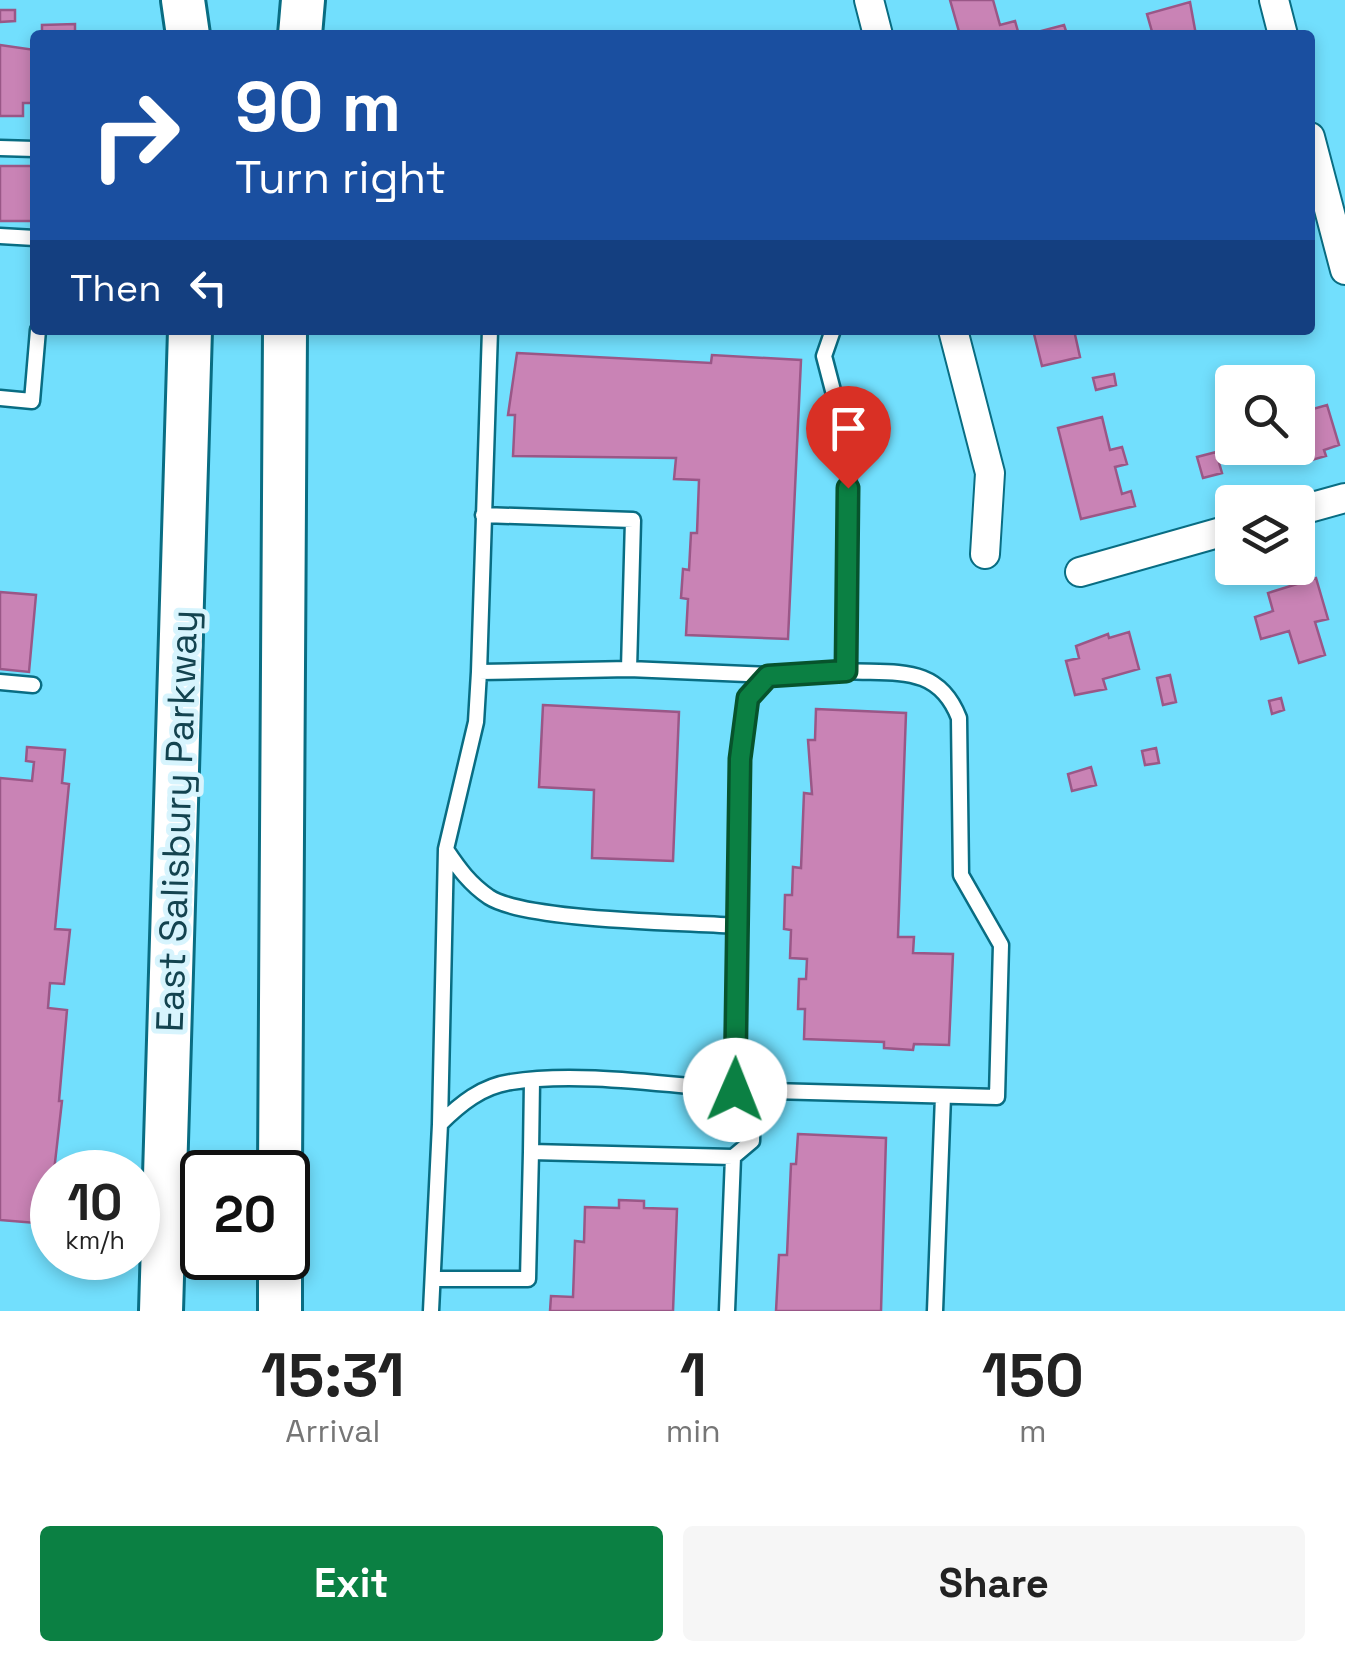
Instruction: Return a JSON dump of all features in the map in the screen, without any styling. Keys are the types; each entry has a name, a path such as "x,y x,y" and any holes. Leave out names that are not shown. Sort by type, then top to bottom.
{"main road":[{"path":"182,0 187,30"},
{"path":"198,30 199,0"},
{"path":"284,0 284,30"},
{"path":"300,30 303,0"},
{"name":"East Salisbury Parkway","path":"161,1311 190,335"},
{"path":"280,1150 285,335"},
{"path":"280,1280 280,1311"}],"street":[{"path":"868,0 877,30"},
{"path":"1274,0 1282,30"},
{"path":"1315,156 1345,270"},
{"path":"954,335 990,473 985,554"},
{"path":"1315,506 1345,498"},
{"path":"1080,572 1215,534"}],"lane":[{"path":"0,148 30,149"},
{"path":"0,236 30,238"},
{"path":"0,398 32,400 38,335"},
{"path":"431,1311 446,849 476,722 490,335"},
{"path":"831,335 824,356 849,452 846,671"},
{"path":"483,515 633,520 629,669"},
{"path":"440,1124 465,1099 509,1082 606,1081 735,1090 997,1098 1002,944 961,875 960,718 951,698 926,676 846,671 768,676 629,669 479,672"},
{"path":"735,1090 740,759 748,698 768,676"},
{"path":"0,682 33,686"},
{"path":"446,849 464,876 492,899 529,911 737,926"},
{"path":"433,1279 528,1279 532,1081"},
{"path":"531,1152 733,1157 752,1141 754,1090"},
{"path":"935,1311 943,1096"},
{"path":"727,1311 733,1157"}],"building":[{"path":"950,0 993,0 1000,25 1015,21 1018,30 959,30"},
{"path":"1190,2 1195,30 1152,30 1147,14"},
{"path":"0,10 15,10 15,21 0,22"},
{"path":"75,24 75,30 42,30 42,25"},
{"path":"0,45 30,49 30,103 23,103 23,116 0,116"},
{"path":"0,166 30,166 30,221 0,221"},
{"path":"1034,335 1075,335 1080,357 1042,366"},
{"path":"517,353 711,363 712,355 801,360 788,639 686,635 688,599 681,598 683,569 689,570 691,533 697,533 699,480 674,479 676,458 513,456 515,415 508,415"},
{"path":"1114,374 1116,385 1096,390 1093,378"},
{"path":"1327,405 1339,445 1324,450 1326,456 1315,459 1315,408"},
{"path":"1102,417 1110,450 1122,447 1127,464 1115,467 1122,494 1131,491 1135,506 1081,519 1058,428"},
{"path":"1215,452 1215,465 1220,465 1222,473 1203,478 1197,457"},
{"path":"1315,578 1328,619 1315,622 1325,655 1299,663 1289,631 1261,639 1255,617 1273,611 1268,593 1294,585 1315,585"},
{"path":"0,592 36,595 29,672 0,669"},
{"path":"1129,632 1139,669 1103,679 1106,689 1075,695 1066,661 1079,658 1076,646 1108,634 1109,638"},
{"path":"1170,675 1176,702 1163,705 1157,678"},
{"path":"1281,698 1284,710 1272,714 1269,701"},
{"path":"543,705 679,712 673,861 592,858 594,790 539,787"},
{"path":"816,709 906,713 898,937 914,937 913,953 953,954 949,1045 914,1044 913,1050 884,1048 884,1042 804,1039 805,1009 798,1009 799,979 806,979 807,959 790,958 791,930 784,929 785,895 792,895 793,867 801,868 804,793 812,794 808,740 815,740"},
{"path":"27,747 65,750 62,783 69,784 55,929 70,930 64,984 50,983 48,1008 67,1010 62,1101 56,1150 30,1150 30,1222 0,1220 0,778 32,781 34,762 26,761"},
{"path":"1156,748 1159,763 1145,765 1142,751"},
{"path":"1091,767 1096,785 1072,791 1068,774"},
{"path":"798,1134 886,1138 881,1311 776,1311 779,1255 787,1255 791,1164 796,1164"},
{"path":"619,1200 644,1201 644,1208 677,1209 673,1311 550,1311 551,1296 573,1297 575,1241 584,1242 585,1207 619,1208"}],"route":[{"path":"735,1090 740,759 748,698 768,676 846,671 848,488"}]}
